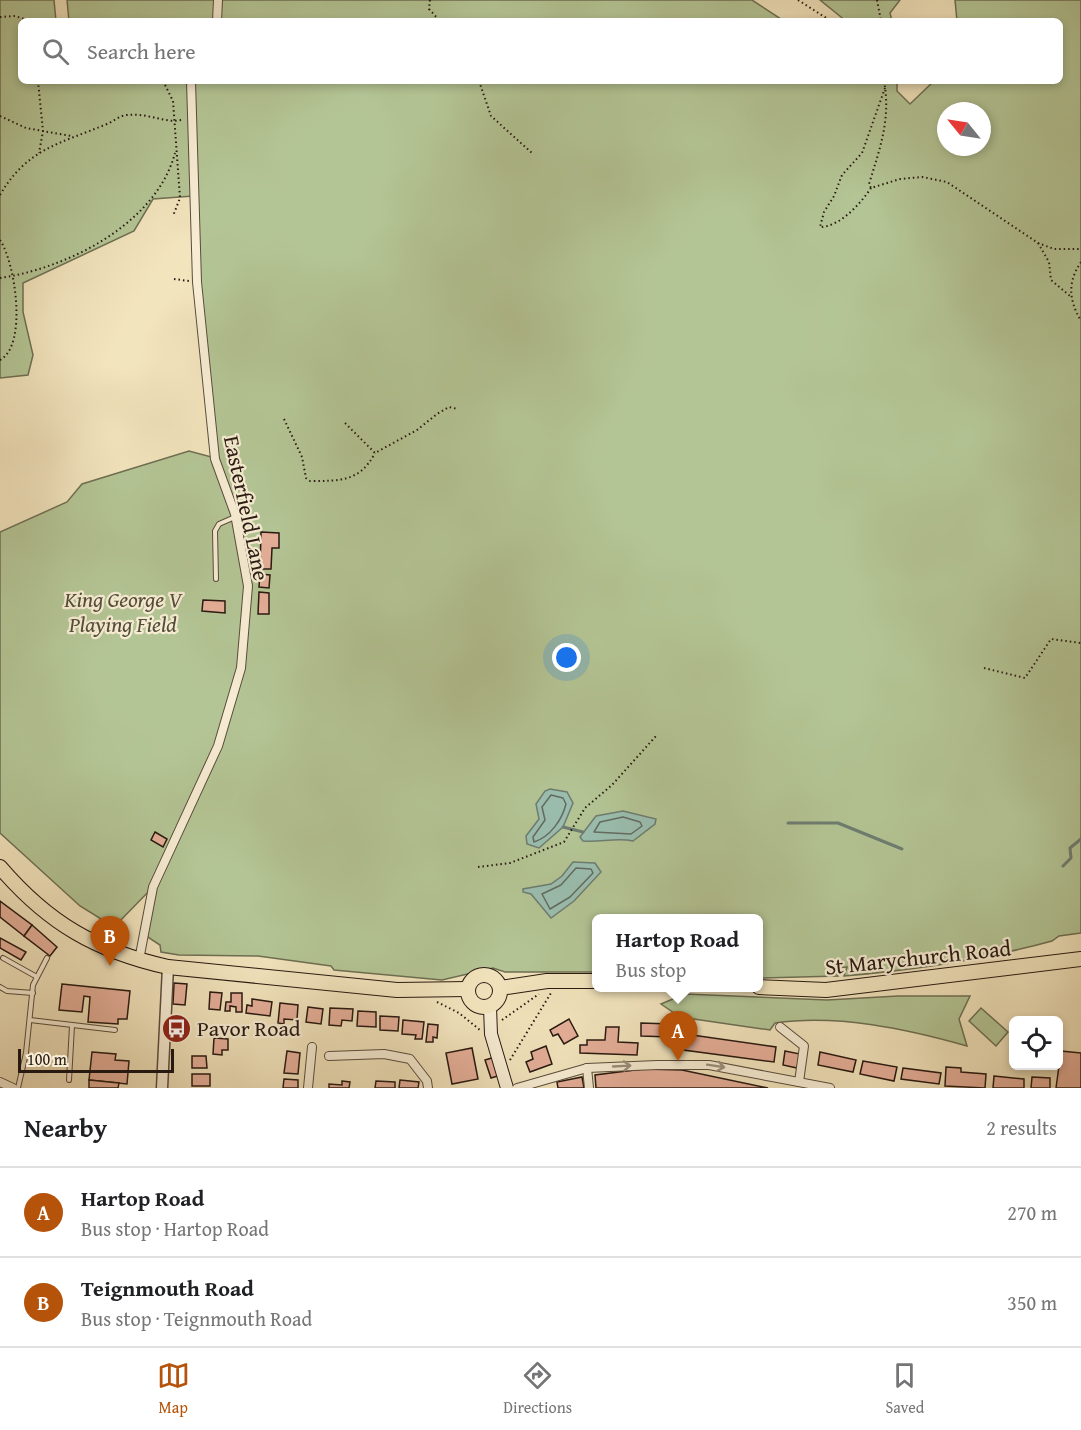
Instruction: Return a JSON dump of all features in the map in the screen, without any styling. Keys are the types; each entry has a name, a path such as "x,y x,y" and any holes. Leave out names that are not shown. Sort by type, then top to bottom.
{"main road":[{"path":"2,875 66,929 103,948 139,960 168,967 418,991 468,989"},
{"name":"St Marychurch Road","path":"763,987 826,990 1081,959"},
{"path":"484,975 494,978 500,988 497,1001 490,1007 476,1006 469,998 468,989 473,979 484,975"},
{"path":"500,988 559,981 592,981"},
{"path":"490,1007 491,1031 507,1088"}],"street":[{"path":"217,18 218,0"},
{"name":"Easterfield Lane","path":"139,960 153,887 218,746 241,668 248,586 235,517 215,459 197,282 191,84"},
{"path":"162,1088 168,967"},
{"path":"780,1027 804,1046 799,1083"},
{"path":"308,1088 312,1047"},
{"path":"329,1056 384,1054 411,1059 427,1081 428,1088"},
{"path":"517,1088 587,1068 709,1065 812,1087 830,1088"},
{"path":"587,1068 589,1088"},
{"path":"0,1082 13,1088"}],"lane":[{"path":"216,579 215,531 219,525 235,517"},
{"path":"18,1088 33,993 37,977 47,957"},
{"path":"3,958 37,977"},
{"path":"0,987 7,991 33,993"},
{"path":"30,1020 115,1030"},
{"path":"69,1080 72,1026"}],"path":[{"path":"430,0 429,9 437,18"},
{"path":"798,0 826,18"},
{"path":"877,0 880,18"},
{"path":"0,17 21,18"},
{"path":"38,84 43,131 39,153"},
{"path":"164,84 173,101 180,198 173,216"},
{"path":"480,84 491,116 532,153"},
{"path":"871,188 869,184 881,151 888,99 885,86"},
{"path":"885,86 862,153 842,175 834,196 824,212 820,227 829,227 871,188 900,179 922,177 947,182 1038,243 1054,249 1081,249"},
{"path":"0,195 12,178 39,153 73,136 125,115 174,122"},
{"path":"0,116 15,124 73,136"},
{"path":"0,278 43,268 113,235 130,224 159,189 175,153"},
{"path":"0,240 12,264 16,334 6,357 0,360"},
{"path":"1038,243 1049,262 1051,280 1070,296 1081,321"},
{"path":"1070,296 1072,278 1081,262"},
{"path":"174,279 197,282"},
{"path":"284,419 302,457 306,477 310,481 337,481 367,468 375,453 417,430 437,414 449,407 458,409"},
{"path":"345,423 375,453"},
{"path":"984,668 1025,678 1051,639 1081,643"},
{"path":"478,867 510,863 564,842 570,835 573,824 585,808 612,785 656,736"},
{"path":"418,991 491,1031 559,981"},
{"path":"502,1073 559,981"}],"green space":[{"name":"King George V Playing Field","path":"0,0 54,0 56,18 18,18 18,84 897,84 897,91 910,104 931,84 1063,84 1063,18 957,18 955,0 1081,0 1081,933 1059,936 1052,941 1000,954 896,971 844,976 847,967 833,968 838,976 763,978 763,914 592,914 592,972 505,972 493,968 442,980 334,970 331,966 258,956 179,955 161,952 160,945 143,934 152,888 114,927 80,906 0,833 0,532 67,502 82,484 189,451 215,458 193,196 153,199 134,231 23,283 23,312 33,355 28,375 0,378"},
{"path":"67,0 752,0 779,18 69,18"},
{"path":"820,0 900,0 890,13 891,18 842,18"},
{"path":"685,994 827,1000 898,996 970,996 959,1019 967,1046 921,1034 848,1022 823,1020 775,1023 770,1030 680,1017 661,1004"},
{"path":"981,1008 1008,1032 996,1046 969,1021"}],"water":[{"path":"550,789 567,792 573,803 563,827 539,848 527,844 526,836 539,819 536,804 545,791"},
{"path":"623,811 656,819 655,824 633,841 583,841 580,837 596,816"},
{"path":"573,862 595,863 601,872 574,901 551,918 531,894 523,892 523,889 551,884 562,876"}],"building":[{"path":"261,532 279,533 279,548 272,548 271,569 260,569"},
{"path":"260,574 270,575 269,588 259,587"},
{"path":"259,592 269,593 269,614 258,614"},
{"path":"203,600 225,601 225,613 202,611"},
{"path":"155,832 167,839 163,847 151,840"},
{"path":"0,901 32,925 24,936 0,917"},
{"path":"32,925 57,947 50,956 24,936"},
{"path":"0,938 26,952 21,960 0,948"},
{"path":"174,983 187,984 185,1005 173,1004"},
{"path":"62,984 130,991 127,1019 118,1019 118,1024 88,1022 90,997 84,996 82,1012 59,1010"},
{"path":"210,992 222,993 220,1010 209,1009"},
{"path":"231,993 242,993 242,1012 236,1012 236,1007 230,1006 230,1011 225,1011 226,1002 231,1002"},
{"path":"252,999 272,1002 270,1016 246,1013 247,1005 252,1006"},
{"path":"280,1003 298,1005 297,1020 284,1019 284,1024 278,1023"},
{"path":"308,1007 323,1009 321,1024 306,1022"},
{"path":"330,1008 353,1009 352,1021 342,1020 341,1026 329,1025"},
{"path":"358,1011 376,1012 376,1027 357,1026"},
{"path":"380,1016 399,1017 398,1031 380,1030"},
{"path":"569,1019 578,1036 564,1044 558,1034 553,1036 550,1030"},
{"path":"403,1020 424,1022 422,1039 415,1039 416,1035 402,1034"},
{"path":"641,1023 670,1024 670,1037 641,1036"},
{"path":"428,1024 438,1025 437,1038 433,1037 433,1042 426,1042"},
{"path":"606,1027 619,1027 618,1042 638,1043 637,1055 580,1053 580,1045 587,1045 587,1040 605,1040"},
{"path":"678,1033 776,1047 774,1062 676,1049"},
{"path":"214,1038 228,1039 228,1050 222,1050 222,1055 213,1054"},
{"path":"546,1046 552,1064 530,1072 526,1062 533,1059 531,1052"},
{"path":"472,1048 478,1079 452,1084 446,1053"},
{"path":"287,1051 300,1053 298,1074 284,1073"},
{"path":"785,1051 800,1054 797,1068 783,1065"},
{"path":"1063,1051 1081,1053 1081,1088 1056,1088 1058,1070 1063,1070"},
{"path":"92,1052 116,1054 115,1060 129,1061 127,1084 89,1080"},
{"path":"820,1052 856,1060 853,1072 818,1065"},
{"path":"192,1056 206,1056 207,1068 192,1068"},
{"path":"495,1057 501,1075 491,1078 485,1060"},
{"path":"863,1061 897,1067 894,1081 860,1074"},
{"path":"946,1067 961,1068 961,1072 986,1074 985,1088 945,1086"},
{"path":"903,1068 941,1073 939,1084 901,1079"},
{"path":"643,1069 682,1070 768,1088 596,1088 595,1075"},
{"path":"192,1074 210,1074 210,1086 192,1086"},
{"path":"994,1076 1024,1079 1024,1088 993,1088"},
{"path":"582,1077 584,1088 558,1088 557,1082"},
{"path":"1032,1077 1050,1078 1050,1088 1031,1088"},
{"path":"284,1079 298,1080 298,1088 283,1088"},
{"path":"89,1080 119,1083 118,1088 89,1088"},
{"path":"400,1080 419,1082 418,1088 399,1088"},
{"path":"342,1081 350,1082 349,1088 329,1088 329,1084 342,1085"},
{"path":"376,1081 395,1082 395,1088 375,1088"}],"waterway":[{"path":"788,823 838,823 902,849"},
{"path":"563,827 583,832"},
{"path":"1063,866 1071,858 1070,848 1081,839"}],"place":[{"name":"Teignmouth Road","path":"110,966"},
{"name":"Pavor Road","path":"176,1028"},
{"name":"Hartop Road","path":"678,1061"}]}
